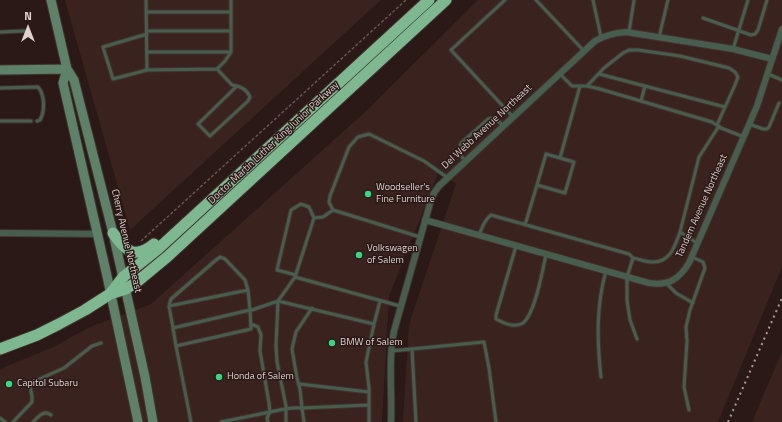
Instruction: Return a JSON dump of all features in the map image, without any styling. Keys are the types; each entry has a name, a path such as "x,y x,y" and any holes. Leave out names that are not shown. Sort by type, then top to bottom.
{"highway":[{"name":"Doctor Martin Luther King Junior Parkway","path":"110,294 123,277 158,249 428,0"},
{"name":"Doctor Martin Luther King Junior Parkway","path":"0,349 37,335 60,324 110,294 126,289 138,281 167,257 446,0"},
{"path":"113,233 122,246 136,253 143,252 153,245 219,186 261,155"}],"main road":[{"name":"Cherry Avenue Northeast","path":"51,0 67,69 74,80 113,233 145,377 153,422"},
{"name":"Cherry Avenue Northeast","path":"67,69 63,83 138,422"},
{"path":"0,70 67,69"}],"street":[{"name":"Tandem Avenue Northeast","path":"666,283 678,278 684,271 698,244 757,106 782,29"},
{"name":"Del Webb Avenue Northeast","path":"391,422 392,404 390,360 394,331 430,200 439,186 584,51 601,37 616,33 629,33 733,49 772,59"},
{"path":"425,220 649,283 666,283"},
{"path":"0,233 97,234"}],"lane":[{"path":"146,0 147,70"},
{"path":"231,0 231,12 231,31 231,52 217,69 147,70 113,79 103,47 147,32 231,31"},
{"path":"505,0 451,50 513,117"},
{"path":"536,0 584,51"},
{"path":"593,0 601,37"},
{"path":"629,33 634,0"},
{"path":"659,38 668,0"},
{"path":"733,49 748,0"},
{"path":"703,18 751,35 755,34 758,30 767,0"},
{"path":"146,12 231,12"},
{"path":"0,32 24,31"},
{"path":"479,235 484,222 491,215 629,254 633,258 651,262 662,261 671,254 680,232 699,157 718,126 738,78 735,72 729,68 680,56 629,50 604,68 587,86"},
{"path":"147,52 231,52"},
{"path":"217,69 232,85 237,86 242,88 248,92 250,97 248,101 210,136 198,124 237,86"},
{"path":"560,74 572,86 587,86 641,100 712,122 718,126 744,136"},
{"path":"599,74 725,107"},
{"path":"768,74 782,80"},
{"path":"560,158 580,86"},
{"path":"641,100 645,86"},
{"path":"0,88 38,87 40,90 43,107 40,120 37,121"},
{"path":"749,124 767,129 779,103"},
{"path":"466,161 458,153 461,143 488,119 494,118 504,126"},
{"path":"0,121 31,121"},
{"path":"420,238 333,210 329,202 330,196 349,147 358,137 369,134 424,161 448,178"},
{"path":"525,225 537,184 546,154 574,162 565,193 537,184"},
{"path":"286,422 286,409 277,362 276,345 278,301 296,276 314,218 309,207 301,204 291,210 277,270 296,276 380,301 401,306"},
{"path":"314,218 323,217 333,210"},
{"path":"680,232 698,244"},
{"path":"516,246 496,316 496,319 508,324 518,325 523,323 528,318 538,288 546,254"},
{"path":"176,346 251,329 248,290 245,280 225,259 220,257 216,260 171,299 169,306 176,346 191,422"},
{"path":"689,410 684,387 687,341 686,327 705,268 703,262 692,257"},
{"path":"633,258 627,277 627,300 630,320 637,339"},
{"path":"601,377 598,318 601,288 606,271"},
{"path":"666,283 676,294 693,303"},
{"path":"169,306 248,290"},
{"path":"173,328 250,310 278,301 374,324"},
{"path":"369,422 369,392 366,362 380,301"},
{"path":"304,422 300,389 292,349 296,332 312,308"},
{"path":"250,324 258,327 261,335 260,351 270,412 267,418 268,422"},
{"path":"391,351 484,342 496,422"},
{"path":"13,422 32,402 30,386 32,383 64,368 92,346 101,343"},
{"path":"412,349 416,422"},
{"path":"299,384 369,392"},
{"path":"221,422 286,409 369,405"},
{"path":"33,422 45,412 51,415"},
{"path":"0,418 5,422"}],"path":[{"name":"Doctor Martin Luther King Junior Parkway","path":"139,243 406,0"}],"shaded area":[{"path":"65,0 381,0 130,230"},
{"path":"478,0 782,0 782,267 718,422 403,422 409,324 456,184 439,171 389,296 382,422 0,422 0,369 51,348 90,327 151,304 364,113"},
{"path":"782,352 782,422 752,422 766,389"}],"railway":[{"path":"728,422 782,298"}],"place":[{"name":"Woodseller's Fine Furniture","path":"368,194"},
{"name":"Volkswagen of Salem","path":"359,255"},
{"name":"BMW of Salem","path":"332,343"},
{"name":"Honda of Salem","path":"219,377"},
{"name":"Capitol Subaru","path":"9,384"}]}
